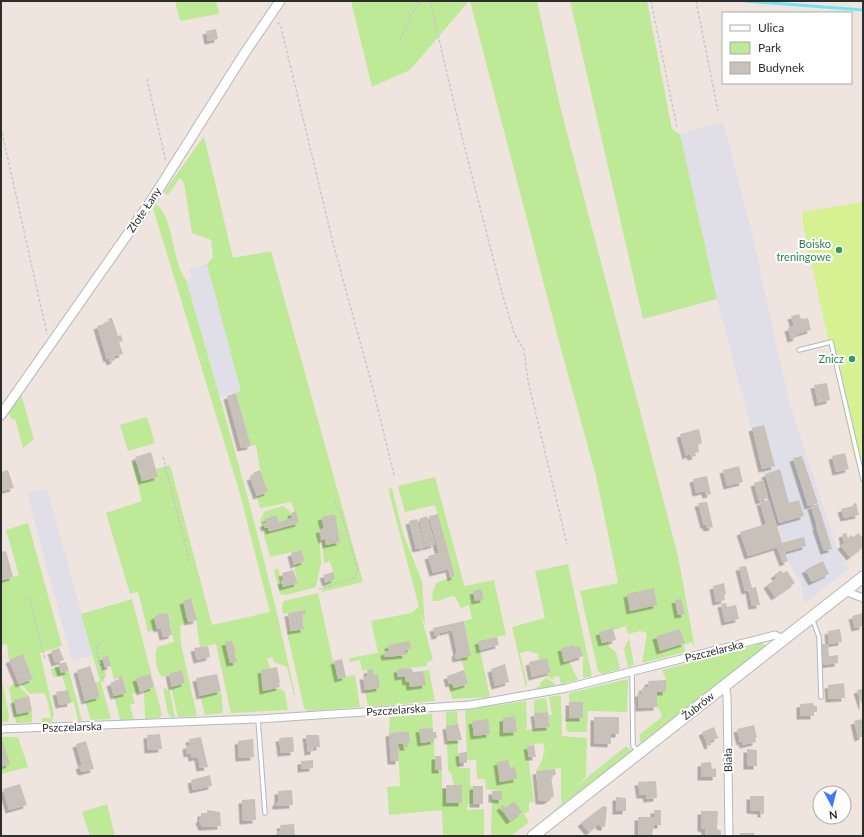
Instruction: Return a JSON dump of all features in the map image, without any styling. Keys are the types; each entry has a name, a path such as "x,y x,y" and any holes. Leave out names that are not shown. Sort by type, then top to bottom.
{"main road":[{"name":"Żubrów","path":"533,836 639,751 863,577"}],"street":[{"name":"Złote Łany","path":"1,415 170,170 280,1"},
{"path":"845,591 863,598"},
{"name":"Pszczelarska","path":"1,729 258,719 470,705 565,689 773,636 782,639"},
{"name":"Biała","path":"725,685 727,696 729,836"}],"lane":[{"path":"799,350 831,342 863,479"},
{"path":"812,617 819,637 821,697"},
{"path":"632,672 633,746 639,751"},
{"path":"258,719 265,813"}],"path":[{"path":"400,40 409,18 421,1"},
{"path":"430,1 462,137 502,292 514,333 524,350 528,381 567,544"},
{"path":"651,1 676,127"},
{"path":"696,1 718,111"},
{"path":"271,14 281,27 334,247 373,389 394,475"},
{"path":"147,79 165,160 170,170"},
{"path":"1,128 46,334 52,341"},
{"path":"164,457 190,562"},
{"path":"319,589 354,578 358,571 340,513 334,501"},
{"path":"29,597 45,659"},
{"path":"100,644 96,646 96,654 104,682"}],"shaded area":[{"path":"723,122 752,233 788,398 839,554 850,568 805,603 800,581 788,561 775,520 717,299 680,134"},
{"path":"207,264 242,391 220,397 186,280 192,278 189,269"},
{"path":"47,488 93,655 72,661 27,493"}],"green space":[{"path":"175,1 216,1 219,14 180,21"},
{"path":"351,1 469,1 410,70 372,87"},
{"path":"470,1 537,1 560,106 678,556 695,649 692,642 684,645 685,652 642,663 647,633 640,631 628,634 626,626 613,630 613,628 599,632 602,643 608,642 609,647 616,652 620,669 602,674 598,671 580,591 618,583 617,577 596,476 558,338"},
{"path":"570,1 647,1 672,129 680,134 717,299 643,319"},
{"path":"204,136 233,258 271,251 363,582 321,592 326,583 335,579 330,561 324,563 322,540 325,539 327,545 340,541 334,514 321,517 324,528 319,530 321,563 316,587 286,595 280,594 274,570 278,568 283,587 298,583 294,569 296,568 294,565 305,561 301,550 270,557 260,520 265,511 283,506 289,510 292,518 279,522 276,515 266,519 267,522 263,524 265,528 268,527 270,532 299,523 291,502 260,508 257,496 268,492 260,470 256,445 251,446 236,393 241,391 207,264 213,257 211,240 192,233 184,183 180,178 168,195 164,192"},
{"path":"863,202 863,460 855,462 803,225 802,212"},
{"path":"156,204 167,220 181,272 186,280 230,435 284,642 295,695 287,667 274,662 272,657 267,659 270,668 261,681 263,690 283,690 286,696 288,710 231,713 216,644 200,647 196,617 191,598 183,601 188,622 180,626 181,644 197,716 178,717 171,687 185,683 182,670 169,673 169,675 162,677 158,671 156,659 157,647 174,642 168,613 159,614 154,617 157,629 148,632 138,592 130,594 106,513 142,501 132,463 136,462 142,481 158,477 156,469 170,465 212,625 270,612 240,494 153,208"},
{"path":"21,394 34,439 23,448 15,418 13,420 8,413"},
{"path":"147,417 155,443 128,451 120,425"},
{"path":"435,477 465,588 465,586 494,580 506,635 478,641 490,697 452,699 449,684 452,683 454,688 468,684 461,658 471,655 464,621 472,619 469,605 461,608 455,597 451,596 439,601 433,601 432,594 436,583 455,576 435,505 405,512 398,486"},
{"path":"392,488 403,533 422,582 425,625 421,615 433,660 427,662 427,666 397,669 398,677 405,676 406,682 425,684 423,671 429,670 435,701 368,707 365,690 380,688 378,674 373,675 372,669 362,671 360,660 350,662 349,658 378,653 371,621 411,613 419,607 388,489","holes":["410,642 411,649 405,650 406,655 385,657 384,652 389,651 388,645"]},
{"path":"28,523 62,646 40,653 54,714 52,722 42,722 42,718 51,718 47,699 44,693 30,694 21,684 33,679 23,654 9,660 7,644 1,645 1,581 19,575 6,530"},
{"path":"568,564 592,676 584,678 583,676 583,656 580,646 574,647 574,645 561,648 564,662 569,661 578,680 561,684 559,676 553,677 553,680 547,676 546,673 551,671 547,658 539,660 538,654 527,651 520,653 527,683 526,688 512,627 545,618 535,571"},
{"path":"318,593 333,661 342,659 334,661 338,678 355,675 360,707 307,711 304,708 287,632 304,629 302,615 305,610 283,614 282,606 284,601"},
{"path":"132,599 162,715 159,718 145,719 144,691 154,687 150,674 136,678 140,692 132,694 135,703 130,705 134,720 120,720 114,696 127,692 122,676 114,679 108,656 102,657 106,676 101,683 111,719 91,720 85,701 100,697 95,683 100,681 81,614"},
{"path":"629,638 634,665 628,667 624,649"},
{"path":"760,642 766,646 641,743 639,735 662,717 660,710 657,707 657,692 666,691 666,680 662,670 754,646"},
{"path":"59,667 61,673 69,671 82,721 78,721 74,702 71,703 62,676 53,677 51,669"},
{"path":"1,675 9,716 8,722 1,722"},
{"path":"546,678 554,683 555,686 535,690 535,688 540,686 540,683"},
{"path":"628,679 627,712 588,711 587,732 568,732 566,729 566,719 583,718 583,702 569,702 569,693"},
{"path":"13,684 17,684 29,696 14,701 17,714 32,711 32,722 16,723 9,688"},
{"path":"163,687 170,692 175,717 171,717 168,714"},
{"path":"221,691 223,713 205,715 200,696"},
{"path":"561,695 562,736 587,738 586,777 573,789 626,746 633,751 550,814 562,803 561,768 536,771 543,758 543,754 545,753 543,743 527,746 534,802 529,803 529,811 524,814 529,822 511,836 491,836 492,799 502,799 502,791 486,789 485,779 477,779 476,760 467,760 465,710 526,701 527,730 550,727 549,715 552,715 549,697"},
{"path":"546,698 548,712 534,713 534,700"},
{"path":"457,711 458,724 446,726 446,712"},
{"path":"432,714 433,728 420,730 421,743 434,741 435,770 442,770 442,788 446,788 446,803 462,803 462,785 454,785 451,773 448,770 447,741 457,740 460,768 470,768 470,786 473,786 473,804 468,804 467,810 484,809 484,836 443,836 442,810 389,815 387,787 400,786 398,744 403,744 403,747 407,747 407,743 410,742 409,731 389,733 390,717"},
{"path":"1,737 18,737 28,767 1,774"},
{"path":"107,804 115,836 90,836 82,812"}],"building":[{"path":"216,29 218,39 208,41 206,31"},
{"path":"799,314 801,319 808,318 811,330 796,334 797,337 791,339 788,328 794,326 791,316"},
{"path":"112,318 118,336 121,335 123,341 119,342 123,354 114,356 115,360 110,362 109,358 107,359 97,326 109,322 108,319"},
{"path":"827,383 830,400 818,403 814,385"},
{"path":"236,393 251,446 241,448 227,396"},
{"path":"764,425 775,466 762,469 752,428"},
{"path":"699,429 702,443 698,445 699,452 695,453 696,456 691,457 690,454 686,456 680,434"},
{"path":"151,452 158,477 142,481 135,457"},
{"path":"845,453 849,469 836,472 832,456"},
{"path":"802,456 818,503 808,506 793,458"},
{"path":"739,466 743,482 727,486 723,470"},
{"path":"780,469 789,503 799,500 804,516 779,523 765,474"},
{"path":"8,470 14,488 2,491 1,472"},
{"path":"260,470 268,492 257,496 250,477 254,476 253,473"},
{"path":"707,476 711,494 706,495 705,491 696,493 693,479"},
{"path":"763,480 768,498 759,501 754,483"},
{"path":"769,500 782,543 804,537 806,546 785,552 788,561 783,563 777,547 748,556 740,532 766,524 760,502"},
{"path":"707,502 713,527 707,528 706,525 704,525 698,503"},
{"path":"856,503 859,515 844,518 841,509 853,506 853,504"},
{"path":"818,504 832,549 824,551 811,506"},
{"path":"296,511 299,523 269,531 268,527 265,528 263,524 267,522 265,519 276,515 279,522 292,518 291,513"},
{"path":"335,514 340,542 326,545 325,539 322,540 319,530 324,528 321,517"},
{"path":"438,514 455,576 451,578 449,569 433,573 428,556 439,553 429,516"},
{"path":"427,516 435,544 426,547 419,519"},
{"path":"417,519 425,547 416,549 409,521"},
{"path":"846,533 848,538 851,535 853,537 859,533 863,539 863,547 850,557 841,546 844,543 842,534"},
{"path":"301,550 305,561 294,565 291,553"},
{"path":"6,551 13,577 3,580 1,573 1,552"},
{"path":"823,561 829,574 812,582 805,570"},
{"path":"746,566 752,588 756,587 760,605 752,606 749,590 745,591 739,567"},
{"path":"293,570 298,583 283,587 281,581 284,580 282,573"},
{"path":"781,570 783,573 787,571 795,583 775,597 767,585 777,578 774,575"},
{"path":"333,572 335,579 326,583 323,575"},
{"path":"724,583 726,594 724,595 725,600 716,602 713,586"},
{"path":"654,588 657,605 630,611 627,594"},
{"path":"481,589 484,599 475,601 473,591"},
{"path":"191,598 197,620 188,622 183,601"},
{"path":"681,599 685,614 678,615 675,600"},
{"path":"726,603 727,607 736,605 739,619 725,622 721,604"},
{"path":"305,610 306,614 302,615 304,629 291,631 288,613"},
{"path":"168,613 172,635 163,637 161,628 157,629 154,617 159,614"},
{"path":"863,613 863,626 855,628 852,616"},
{"path":"464,621 471,656 456,659 455,653 457,653 452,630 435,636 433,628"},
{"path":"613,628 616,640 602,643 599,632"},
{"path":"680,629 685,643 660,651 656,636"},
{"path":"840,629 842,642 829,644 828,631"},
{"path":"497,637 499,645 480,650 478,641"},
{"path":"232,641 236,651 234,652 237,662 230,663 225,642"},
{"path":"410,641 411,649 405,650 406,655 385,657 384,652 389,651 388,645"},
{"path":"822,644 828,644 829,656 838,655 838,663 823,665"},
{"path":"574,645 574,647 580,646 583,656 564,662 561,648"},
{"path":"208,646 210,657 197,660 194,648"},
{"path":"59,648 64,660 55,663 51,651"},
{"path":"23,654 33,679 19,684 9,660"},
{"path":"108,656 111,666 105,667 102,657"},
{"path":"547,658 551,672 532,677 529,662"},
{"path":"342,659 346,677 338,679 334,661"},
{"path":"66,662 69,671 61,673 58,664"},
{"path":"505,664 509,682 495,686 491,669"},
{"path":"90,666 100,697 85,701 77,670"},
{"path":"277,667 280,687 263,691 261,670"},
{"path":"373,669 373,675 378,674 380,688 365,690 363,676 368,676 367,670"},
{"path":"397,669 412,669 413,672 423,671 426,685 410,687 409,681 406,682 405,676 398,677"},
{"path":"182,670 185,683 172,687 169,673"},
{"path":"464,670 468,684 454,688 452,683 449,684 447,676"},
{"path":"150,674 154,687 140,692 136,678"},
{"path":"217,674 221,691 200,696 196,678"},
{"path":"122,676 127,693 114,696 110,683 119,680 118,677"},
{"path":"666,680 666,692 657,692 657,707 639,708 638,693 641,693 643,687 649,687 648,681"},
{"path":"844,683 845,698 829,699 828,685"},
{"path":"862,689 863,691 863,708 857,690"},
{"path":"68,690 71,703 59,705 56,692"},
{"path":"29,696 32,711 17,714 14,700"},
{"path":"569,702 583,702 583,718 569,718"},
{"path":"813,703 814,706 817,706 817,712 814,712 814,716 800,716 800,704"},
{"path":"548,712 550,727 536,728 534,713"},
{"path":"515,716 517,732 503,733 503,718"},
{"path":"594,717 619,717 619,734 611,734 611,744 594,743"},
{"path":"488,719 490,734 474,736 472,721"},
{"path":"863,719 863,736 858,738 854,721"},
{"path":"458,724 462,740 448,741 446,726"},
{"path":"754,725 757,738 755,738 756,742 743,745 742,741 740,742 737,729"},
{"path":"714,727 718,738 710,741 711,745 708,746 702,732"},
{"path":"433,728 433,732 436,732 437,738 434,739 434,741 421,743 419,729"},
{"path":"409,731 410,743 407,743 408,747 403,747 403,744 398,744 399,761 391,761 389,733"},
{"path":"160,734 162,749 148,750 147,735"},
{"path":"306,735 319,735 320,747 314,747 314,751 308,752"},
{"path":"201,737 208,767 200,768 198,757 192,758 191,753 187,754 186,746 190,745 189,739"},
{"path":"293,737 294,752 281,753 279,738"},
{"path":"253,739 254,757 239,758 238,741"},
{"path":"2,740 10,764 1,767 1,741"},
{"path":"86,741 94,769 83,772 79,766 82,765 76,744"},
{"path":"534,745 536,757 529,757 527,746"},
{"path":"747,749 757,750 757,766 747,766"},
{"path":"467,752 467,763 460,763 459,753"},
{"path":"435,756 441,756 442,770 435,770"},
{"path":"313,760 313,768 301,769 301,761"},
{"path":"508,760 510,768 515,767 517,779 500,782 497,762"},
{"path":"711,762 712,769 716,768 716,777 701,777 701,763"},
{"path":"555,769 556,775 551,776 554,796 547,801 539,801 536,771"},
{"path":"210,775 212,786 193,790 191,780"},
{"path":"656,781 657,798 647,799 646,795 640,795 638,782"},
{"path":"20,784 27,805 9,810 3,789"},
{"path":"446,785 462,785 462,803 446,803"},
{"path":"473,786 483,786 483,804 473,804"},
{"path":"292,790 293,805 276,806 276,802 278,802 278,791"},
{"path":"492,791 502,791 502,800 492,799"},
{"path":"750,796 764,796 764,814 761,814 761,811 750,810"},
{"path":"616,797 626,798 626,811 616,811"},
{"path":"255,799 256,820 243,821 242,800"},
{"path":"514,801 522,812 510,821 500,807 503,805 506,808"},
{"path":"603,806 607,807 605,827 601,827 599,824 589,832 581,823"},
{"path":"207,810 220,812 221,826 202,827 199,820 201,818 201,813 207,813"},
{"path":"654,810 661,810 661,825 654,825 652,835 638,835 638,817 654,817"},
{"path":"701,811 718,811 717,829 721,831 721,836 705,836 705,829 701,828"},
{"path":"294,824 295,836 278,836 278,832 281,831 280,825"},
{"path":"740,833 754,833 754,836 740,836"}],"waterway":[{"path":"746,1 863,10"}],"place":[{"name":"Boisko treningowe","path":"839,250"},
{"name":"Znicz","path":"852,359"}]}
